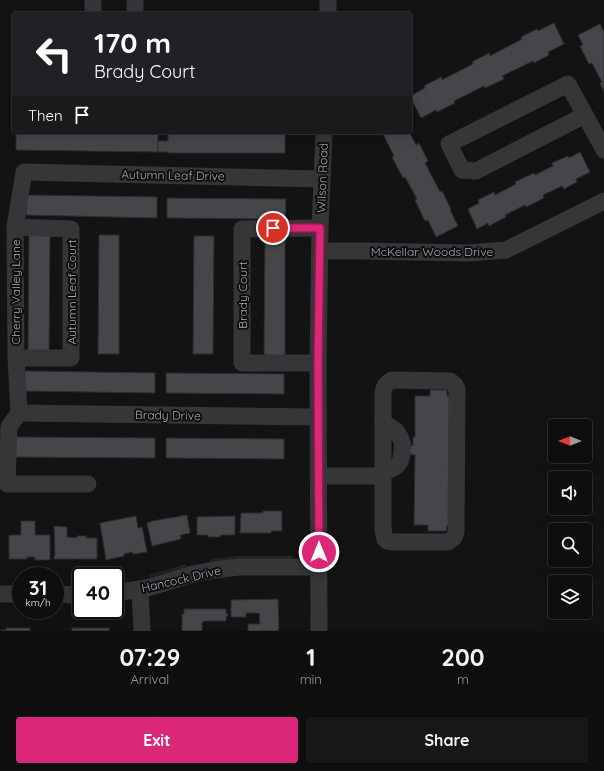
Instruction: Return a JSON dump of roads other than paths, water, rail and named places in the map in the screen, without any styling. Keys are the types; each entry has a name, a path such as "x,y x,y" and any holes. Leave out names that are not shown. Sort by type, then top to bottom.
{"street":[{"path":"93,0 93,12"},
{"path":"135,0 135,12"},
{"path":"328,0 328,12"},
{"path":"585,115 476,171 462,170 449,144 568,84 585,115 604,150"},
{"name":"Wilson Road","path":"319,631 318,364 320,228 324,134"},
{"name":"Autumn Leaf Drive","path":"24,172 322,178"},
{"name":"Cherry Valley Lane","path":"19,413 16,358 15,227 24,172"},
{"name":"McKellar Woods Drive","path":"320,251 468,253 506,250 604,201"},
{"name":"Autumn Leaf Court","path":"15,227 71,228 71,358 16,358"},
{"name":"Brady Court","path":"318,364 242,363 242,229 320,228"},
{"path":"392,380 453,382 457,390 457,524 455,537 444,542 392,542 384,539 383,474 384,386 387,382 392,380"},
{"path":"19,413 9,427 7,484 88,484"},
{"name":"Brady Drive","path":"19,413 318,417"},
{"path":"318,476 383,474 399,464 402,450 401,439 399,434 391,426 383,422"},
{"name":"Hancock Drive","path":"124,592 140,590 193,574 214,570 239,567 319,567"},
{"path":"140,590 142,631"},
{"path":"0,594 12,594"}]}
